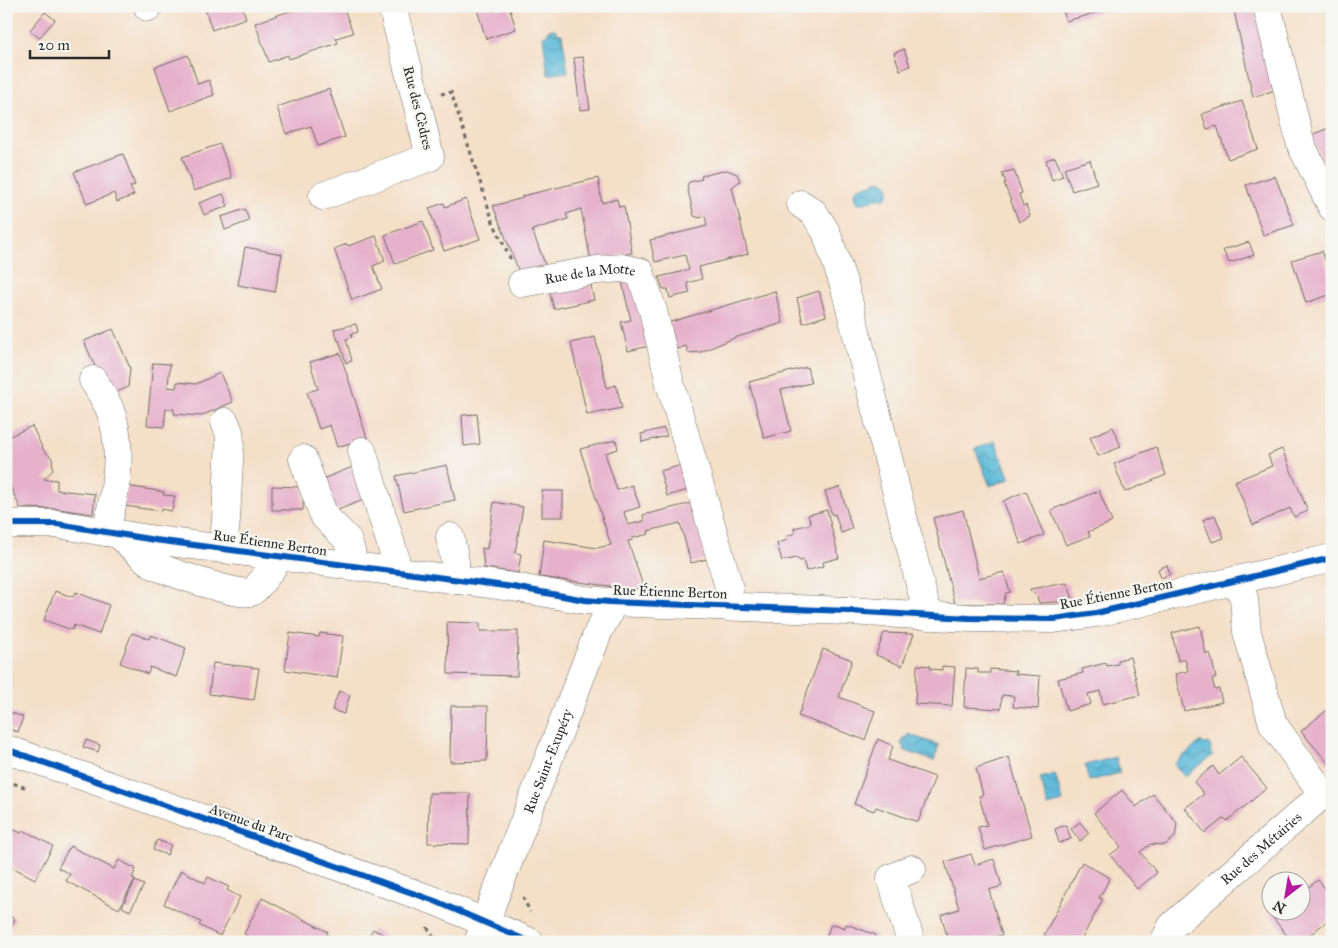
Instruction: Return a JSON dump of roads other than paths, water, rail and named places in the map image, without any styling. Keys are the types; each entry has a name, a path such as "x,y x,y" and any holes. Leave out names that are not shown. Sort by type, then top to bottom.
{"street":[{"name":"Rue des Cèdres","path":"323,196 430,157 392,6"},
{"path":"1267,6 1301,145 1332,207"},
{"path":"801,204 814,213 826,232 845,288 928,616"},
{"name":"Rue de la Motte","path":"522,283 597,270 621,268 640,272 653,311 670,383 729,587 728,607"},
{"path":"94,380 110,409 115,424 117,476 113,533 155,565 219,588 242,593 251,592 280,557"},
{"path":"223,549 230,441 225,422"},
{"path":"362,451 395,556 395,572"},
{"path":"303,459 324,516 347,539 351,551 352,567"},
{"name":"Rue Étienne Berton","path":"6,524 56,524 352,567 513,587 585,600 969,618 1054,619 1096,613 1332,558"},
{"path":"450,537 456,580"},
{"name":"Rue des Métairies","path":"1164,942 1172,926 1323,794 1273,724 1247,632 1244,599 1238,580"},
{"name":"Rue Saint-Exupéry","path":"482,932 599,630 608,614 610,602"},
{"name":"Avenue du Parc","path":"6,749 435,901 482,932 530,942"},
{"path":"911,942 891,878 912,869"}],"water":[{"path":"555,29 558,34 562,34 568,72 548,75 543,36 547,35 548,30"},
{"path":"881,180 889,187 885,198 862,203 857,202 854,194 858,188"},
{"path":"995,441 1010,479 990,486 975,449"},
{"path":"908,734 939,745 934,761 903,750 904,746 901,745 904,737 907,738"},
{"path":"1201,741 1204,744 1208,743 1210,745 1210,752 1213,755 1185,777 1174,764"},
{"path":"1116,757 1120,773 1089,781 1085,765"},
{"path":"1055,774 1063,802 1048,806 1040,778"}]}
